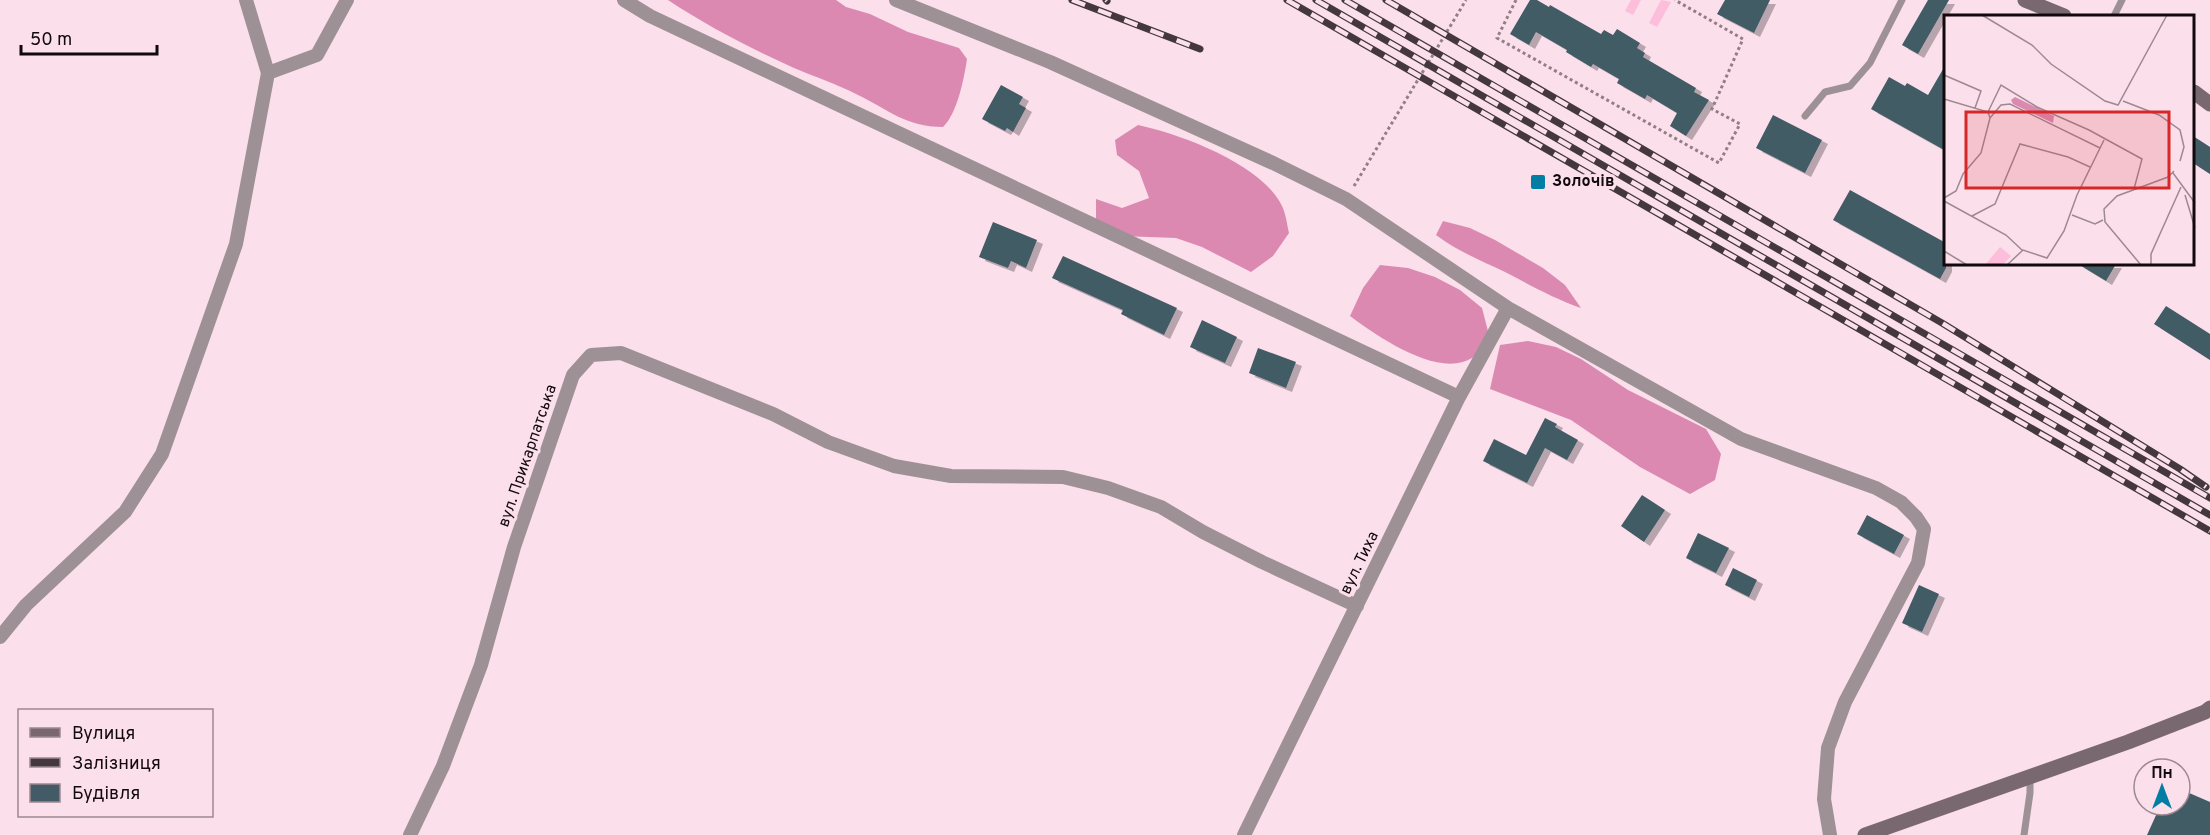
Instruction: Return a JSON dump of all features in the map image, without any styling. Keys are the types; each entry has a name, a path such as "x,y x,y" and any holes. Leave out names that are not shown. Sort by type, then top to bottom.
{"street":[{"path":"0,637 26,605 125,512 162,454 236,244 268,73 246,0"},
{"path":"268,73 317,55 347,0"},
{"path":"624,0 650,16 1459,397"},
{"path":"896,0 1050,62 1273,163 1346,199 1508,308 1741,439 1876,488 1901,501 1924,529 1918,563 1845,702 1828,748 1824,799 1830,835"},
{"path":"2025,0 2062,15"},
{"path":"2195,93 2210,104"},
{"name":"вул. Тиха","path":"1244,835 1459,397 1508,308"},
{"name":"вул. Прикарпатська","path":"410,835 443,765 481,665 514,547 573,375 591,355 621,352 773,414 828,442 894,466 951,476 1063,477 1108,488 1161,507 1203,532 1262,562 1357,606"},
{"path":"1865,835 2128,742 2210,708"}],"lane":[{"path":"1805,116 1825,92 1850,86 1870,63 1902,0"},
{"path":"2114,15 2122,0"},
{"path":"2024,835 2030,777"}],"path":[{"path":"1346,199 1466,0"},
{"path":"1516,0 1497,38 1719,163 1740,124 1712,109 1743,39 1675,0"}],"shaded area":[{"path":"668,0 836,0 846,7 870,14 908,32 959,48 967,59 956,105 943,127 908,121 850,91 745,45"},
{"path":"1631,0 1641,0 1633,15 1625,11"},
{"path":"1661,0 1671,2 1657,27 1649,23"},
{"path":"1138,125 1175,136 1218,153 1239,164 1272,191 1282,206 1289,233 1273,256 1251,272 1202,247 1176,238 1122,236 1096,227 1096,199 1122,208 1149,198 1139,171 1117,155 1115,140"},
{"path":"1443,221 1470,228 1543,268 1565,285 1581,308 1543,292 1445,241 1436,235"},
{"path":"1380,265 1408,268 1435,277 1460,290 1482,308 1489,335 1477,354 1458,363 1442,363 1426,359 1392,344 1350,316 1363,288"},
{"path":"1528,341 1556,347 1581,359 1628,390 1706,429 1721,454 1715,480 1690,494 1640,467 1571,420 1490,389 1500,345"}],"building":[{"path":"1530,0 1537,0 1549,7 1550,5 1601,34 1604,30 1613,35 1617,29 1640,43 1637,48 1645,53 1643,57 1696,88 1694,92 1709,100 1686,136 1670,126 1677,113 1647,95 1645,99 1617,83 1619,79 1593,64 1591,67 1536,32 1529,45 1510,34"},
{"path":"1725,0 1770,0 1754,33 1717,14"},
{"path":"1928,0 1949,0 1918,54 1902,45"},
{"path":"1944,67 1944,150 1871,109 1889,77 1905,86 1907,83 1928,95"},
{"path":"1001,85 1023,97 1019,104 1026,108 1013,132 1007,128 1005,131 982,119"},
{"path":"1773,115 1822,140 1805,173 1756,148"},
{"path":"2195,137 2210,147 2210,174 2195,164"},
{"path":"1850,190 1944,242 1944,266 1946,268 1940,279 1833,220"},
{"path":"993,222 1037,240 1026,268 1011,261 1008,268 979,257"},
{"path":"1063,256 1177,308 1164,335 1121,314 1123,310 1052,278"},
{"path":"2081,266 2115,266 2106,281"},
{"path":"2166,306 2210,334 2210,360 2154,324"},
{"path":"1202,320 1237,337 1225,363 1190,347"},
{"path":"1258,348 1296,362 1286,388 1249,373"},
{"path":"1545,418 1557,424 1555,427 1578,440 1567,460 1545,448 1527,483 1483,461 1494,439 1526,455"},
{"path":"1642,495 1665,510 1644,542 1621,526"},
{"path":"1867,515 1904,535 1894,554 1857,534"},
{"path":"1698,533 1729,548 1716,573 1686,558"},
{"path":"1733,568 1757,580 1749,597 1725,585"},
{"path":"1919,585 1939,594 1922,632 1902,623"},
{"path":"2192,794 2210,802 2210,835 2147,835 2155,817 2192,817"}],"railway":[{"path":"1072,0 1200,49"},
{"path":"1287,0 2210,531"},
{"path":"1316,0 2210,515"},
{"path":"1345,0 2210,498"},
{"path":"1386,0 1942,323 2206,487"}],"place":[{"name":"Золочів","path":"1538,182"}]}
